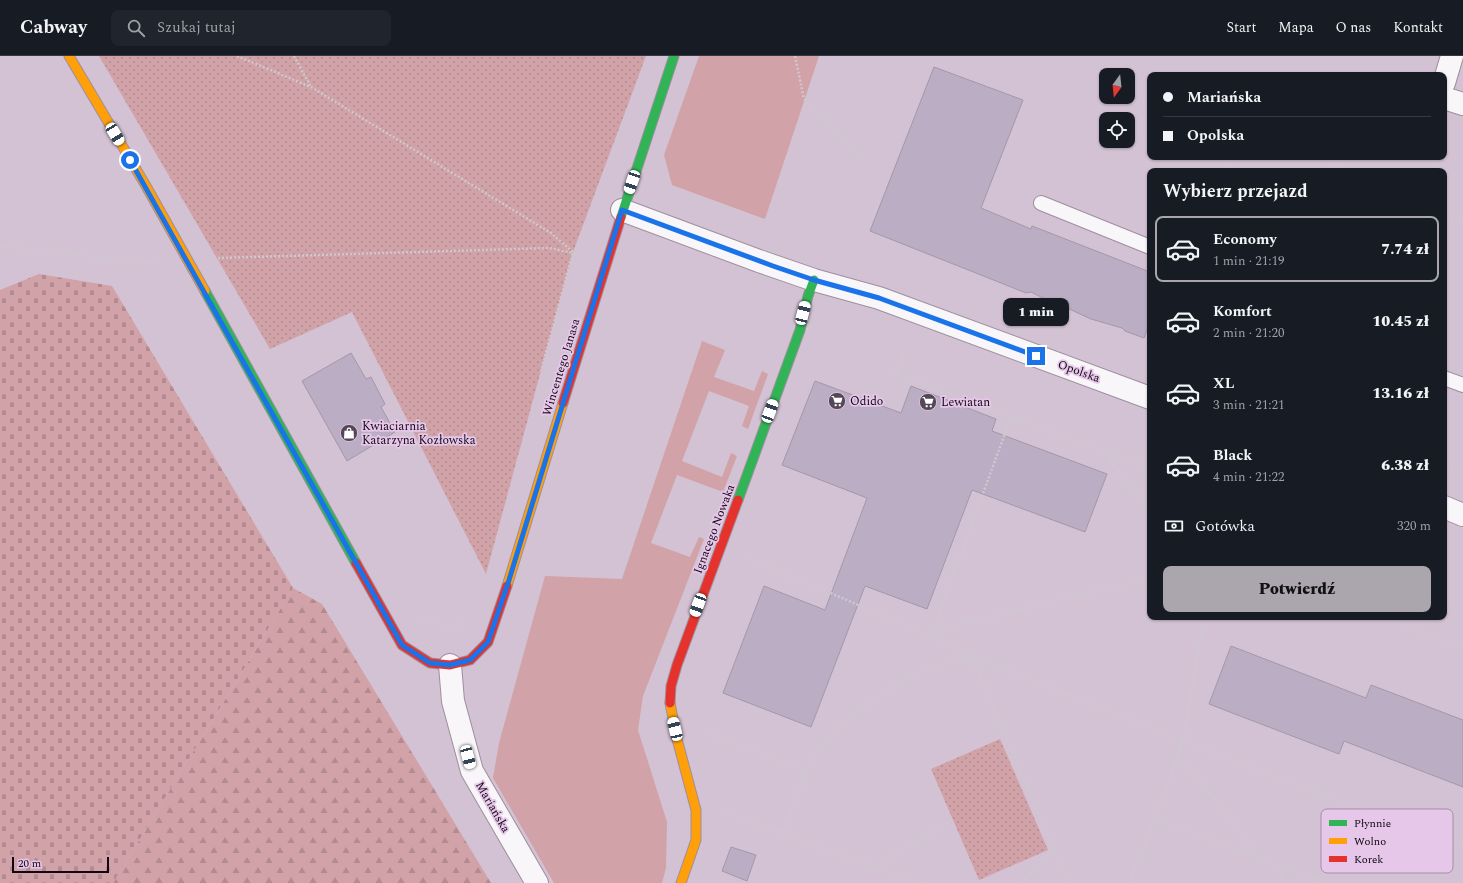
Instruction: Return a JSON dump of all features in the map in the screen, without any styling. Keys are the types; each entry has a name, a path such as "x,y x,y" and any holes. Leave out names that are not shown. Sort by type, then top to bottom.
{"street":[{"path":"69,56 146,186 402,645 430,663 450,665"},
{"name":"Wincentego Janasa","path":"450,665 470,660 488,642 509,580 622,210 674,56"},
{"path":"1447,73 1452,56"},
{"path":"1447,99 1463,104"},
{"name":"Opolska","path":"622,210 814,280 879,298 1147,397"},
{"name":"Ignacego Nowaka","path":"681,883 696,840 696,810 673,720 670,702 671,686 677,665 720,545 800,330 808,296 814,280"},
{"path":"1447,508 1463,515"},
{"name":"Mariańska","path":"450,665 453,701 472,771 537,883"}],"lane":[{"path":"1041,203 1147,246"},
{"path":"1447,379 1463,386"}],"path":[{"path":"237,56 311,87 550,233 573,252"},
{"path":"294,56 311,87"},
{"path":"795,56 804,99 865,159"},
{"path":"1324,160 1345,168"},
{"path":"1447,216 1463,222"},
{"path":"0,246 162,264 182,252"},
{"path":"210,258 549,248 573,252 605,264"},
{"path":"540,375 573,252"},
{"path":"903,354 895,374 1147,467"},
{"path":"931,636 1011,417"},
{"path":"1107,453 1123,480 1147,504"},
{"path":"1447,466 1463,472"},
{"path":"720,545 931,636 971,655 1253,768 1361,809"},
{"path":"931,636 961,624 1147,579"},
{"path":"416,619 449,626 463,624 465,616"},
{"path":"1130,883 1183,740 1203,620"},
{"path":"1389,620 1463,648"},
{"path":"782,833 812,759 839,726 883,692 922,671 971,655"},
{"path":"971,655 1068,883"},
{"path":"673,720 806,771"},
{"path":"1176,758 1188,766 1193,772 1238,829 1258,858"},
{"path":"696,810 727,812 820,848 922,883"},
{"path":"1155,819 1317,882 1324,883"},
{"path":"875,867 949,822"},
{"path":"1453,844 1463,848"},
{"path":"1023,883 1053,848"},
{"path":"1282,868 1281,877 1285,883"},
{"path":"1317,882 1324,874 1328,873"}],"green space":[{"path":"99,56 646,56 573,252 486,574 352,312 270,349"},
{"path":"699,56 819,56 765,219 672,185 664,155"},
{"path":"39,274 112,286 293,588 113,883 0,883 0,290"},
{"path":"702,341 725,350 714,377 754,391 762,371 768,374 748,429 742,426 749,406 709,391 682,461 722,477 731,453 737,456 723,492 677,475 651,543 690,557 699,537 704,539 643,696 638,730 667,822 666,868 662,883 554,883 493,778 499,743 545,576 622,579"},
{"path":"293,588 322,604 491,883 113,883"},
{"path":"1000,739 1048,850 979,880 931,769"}],"building":[{"path":"934,67 1023,100 981,208 1031,229 1032,226 1147,271 1147,330 1144,338 1125,331 1122,328 1091,319 1031,292 1026,293 870,231"},
{"path":"351,353 366,379 371,377 385,404 381,407 395,432 347,461 302,381"},
{"path":"815,381 901,413 911,386 996,419 992,431 1107,474 1085,532 972,490 927,609 865,586 811,727 723,693 764,586 825,610 867,498 782,465"},
{"path":"1231,646 1366,698 1371,685 1463,720 1463,787 1344,741 1339,754 1209,704"},
{"path":"731,847 756,855 747,881 722,871"}],"traffic: fast":[{"path":"621,217 674,56"},
{"path":"738,500 800,330 808,296 814,280"},
{"path":"205,291 356,563"}],"traffic: slow":[{"path":"69,56 146,186 205,291"},
{"path":"507,586 563,403"},
{"path":"670,703 677,739 696,810 696,840 681,883"}],"traffic: jam":[{"path":"563,403 621,217"},
{"path":"670,703 671,686 677,665 738,500"},
{"path":"356,563 402,645 430,663 450,665 470,660 488,642 507,586"}],"place":[{"name":"Odido","path":"837,401"},
{"name":"Lewiatan","path":"928,402"},
{"name":"Kwiaciarnia Katarzyna Kozłowska","path":"349,433"}],"route":[{"path":"130,160 146,186 402,645 430,663 450,665 470,660 488,642 509,580 622,210 773,266 814,280 879,298 1036,356"}]}
